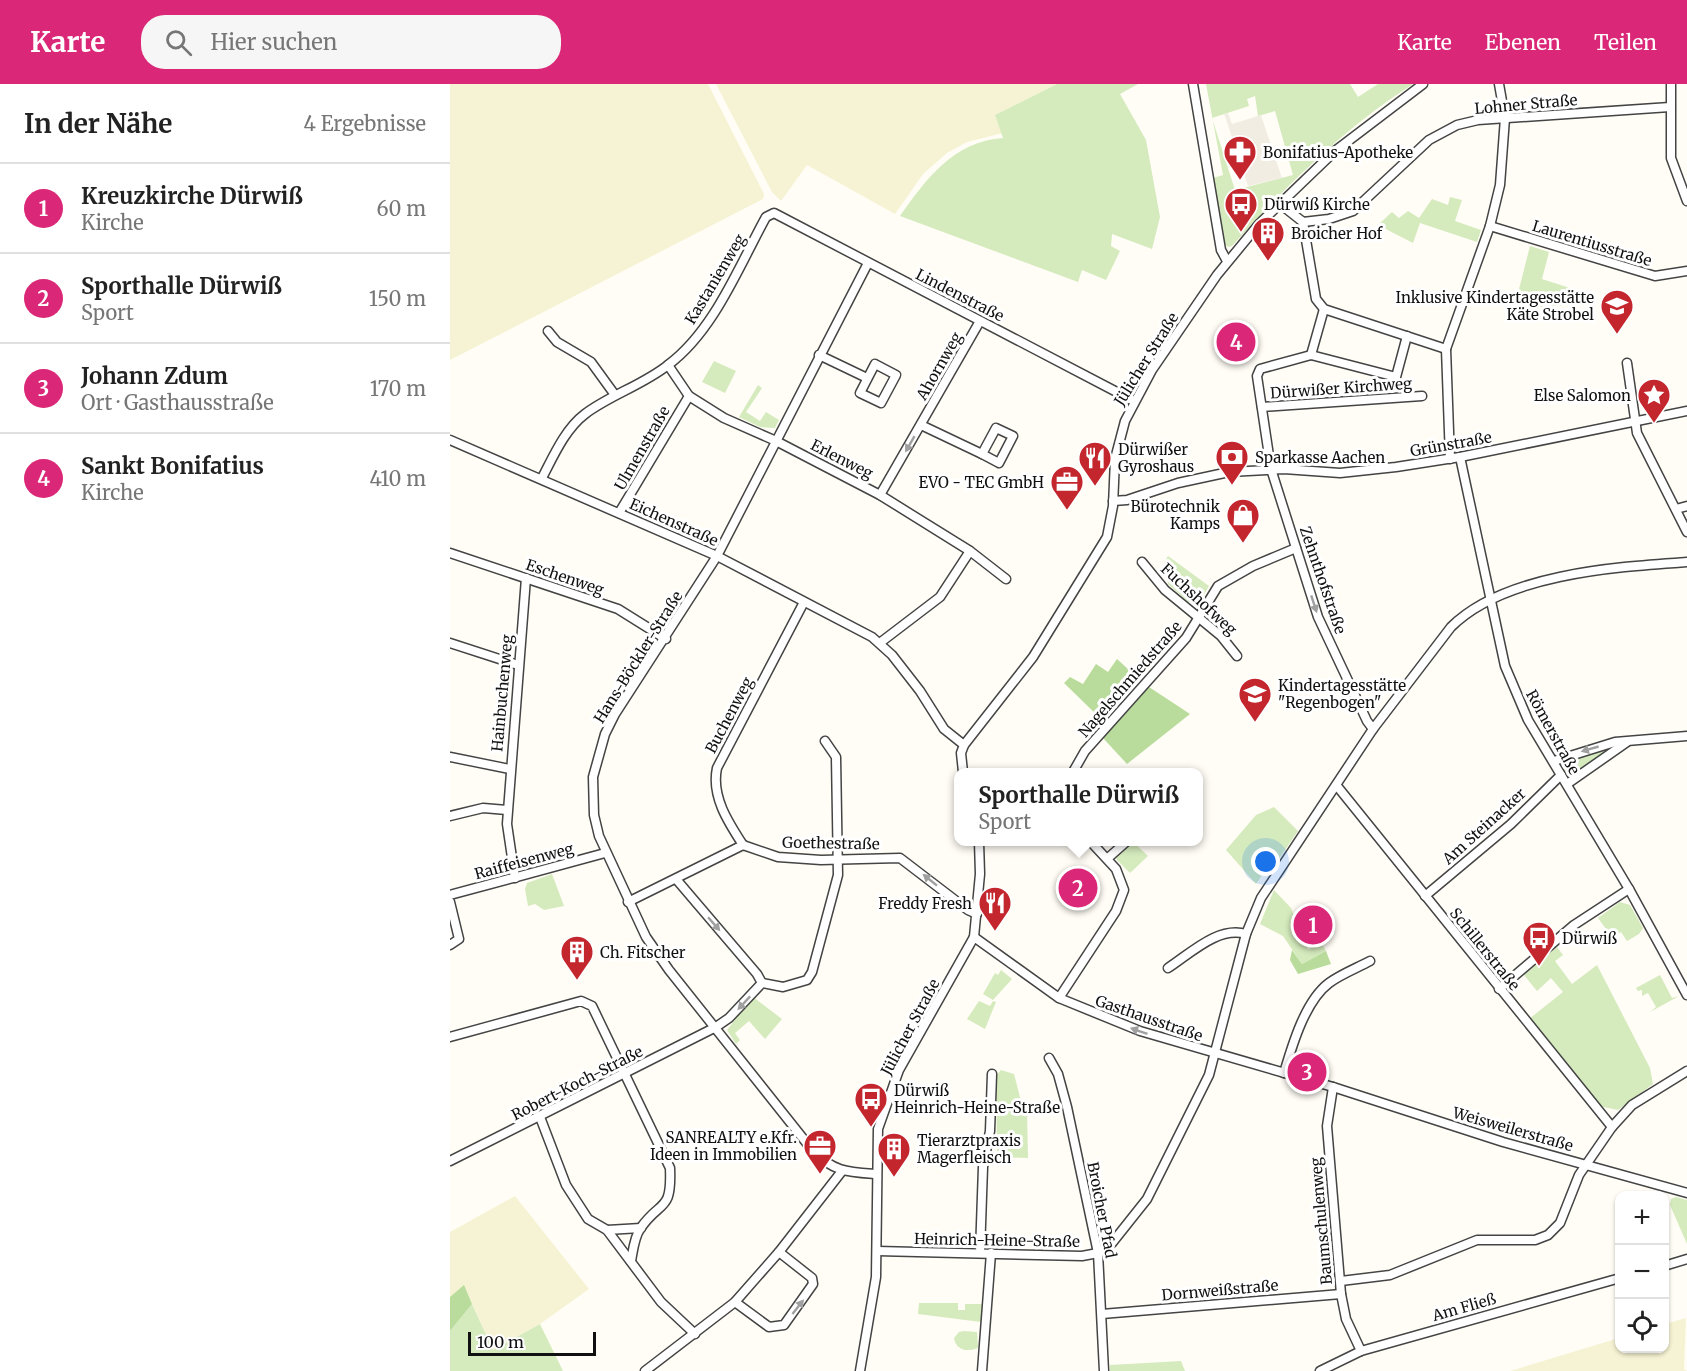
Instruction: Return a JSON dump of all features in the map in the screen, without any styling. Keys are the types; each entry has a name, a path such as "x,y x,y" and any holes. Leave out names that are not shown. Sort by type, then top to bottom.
{"street":[{"path":"1193,84 1221,250 1227,261"},
{"name":"Jülicher Straße","path":"964,745 1033,657 1099,552 1109,532 1113,501 1114,459 1134,400 1227,261 1280,203 1366,124 1423,84"},
{"path":"1450,459 1446,349 1490,226 1500,185 1505,118 1499,84"},
{"path":"1671,84 1671,158 1679,186 1687,201"},
{"name":"Lohner Straße","path":"1303,222 1329,219 1353,211 1429,140 1456,125 1505,118 1670,107"},
{"path":"1280,203 1303,222 1316,299 1324,309 1446,349"},
{"name":"Lindenstraße","path":"774,213 1134,400"},
{"name":"Kastanienweg","path":"542,478 562,440 583,415 668,365 709,321 766,217 774,213"},
{"name":"Laurentiusstraße","path":"1490,226 1655,276 1687,271"},
{"name":"Hans-Böckler-Straße","path":"868,263 717,556 666,639 615,714 597,758 593,777 593,806 605,853 646,937 669,970 823,1161 842,1171 876,1174"},
{"path":"1311,355 1324,309"},
{"name":"Ahornweg","path":"880,495 980,321"},
{"path":"548,331 557,342 591,363 615,395"},
{"name":"Dürwißer Kirchweg","path":"1271,469 1257,376 1260,369 1311,355 1396,377 1407,336"},
{"path":"819,355 867,378"},
{"path":"1627,363 1637,433 1687,531"},
{"path":"875,364 896,375 881,404 860,393 867,378 875,364"},
{"name":"Erlenweg","path":"668,365 689,396 724,418 776,441 880,495 970,551 1006,579"},
{"name":"Ulmenstraße","path":"619,513 689,396"},
{"name":"Dürwißer Kirchweg","path":"1262,407 1422,396"},
{"name":"Grünstraße","path":"1113,501 1126,501 1207,476 1271,469 1340,473 1450,459 1687,411"},
{"path":"921,425 982,454"},
{"name":"Eichenstraße","path":"450,440 542,478 717,556 881,642 920,691 944,729 964,745"},
{"name":"Römerstraße","path":"1460,457 1505,666 1516,696 1629,889 1687,995"},
{"name":"Zehnthofstraße","path":"1271,469 1318,617 1367,721 1373,729"},
{"path":"1676,509 1687,506"},
{"name":"Nagelschmiedstraße","path":"1075,768 1085,751 1186,638 1218,586 1228,579 1296,548"},
{"path":"881,642 940,597 970,551"},
{"name":"Eschenweg","path":"450,553 618,609 666,639"},
{"name":"Fuchshofweg","path":"1142,562 1165,590 1221,636 1237,656"},
{"name":"Heinrich-Heine-Straße","path":"877,1251 1082,1256 1098,1253 1129,1225 1147,1199 1209,1075 1246,934 1261,898 1373,729 1452,627 1466,613 1490,598 1563,576 1596,570 1687,562"},
{"name":"Hainbuchenweg","path":"515,878 507,833 507,810 526,578"},
{"name":"Buchenweg","path":"743,844 718,800 715,779 717,768 804,602"},
{"path":"450,643 518,665"},
{"path":"1554,761 1616,742 1687,736"},
{"path":"762,983 783,987 807,980 812,972 836,892 838,860 836,757 825,741"},
{"path":"1567,784 1628,742"},
{"path":"963,768 961,753 964,745"},
{"path":"450,757 510,769"},
{"name":"Am Steinacker","path":"1425,896 1510,824 1561,775"},
{"name":"Schillerstraße","path":"1337,786 1612,1126"},
{"path":"450,816 483,808 507,810"},
{"path":"628,902 743,844"},
{"name":"Goethestraße","path":"743,844 778,857 838,860 900,858 968,910 977,914"},
{"name":"Jülicher Straße","path":"860,1371 874,1295 877,1251 878,1129 896,1079 974,937 980,846"},
{"path":"1059,998 1121,901 1124,890 1122,880 1108,858 1095,846"},
{"path":"1108,858 1122,846"},
{"name":"Raiffeisenweg","path":"450,895 605,853"},
{"path":"676,879 757,974 762,983"},
{"path":"1499,989 1574,925 1629,889"},
{"path":"450,902 459,939 450,945"},
{"path":"1168,968 1221,933 1233,930 1246,934"},
{"name":"Gasthausstraße","path":"974,937 1059,998 1140,1031 1333,1087"},
{"path":"1284,1074 1296,1032 1321,991 1329,982 1370,961"},
{"path":"716,1027 729,1018 762,983"},
{"path":"450,1037 581,1001 592,1006 670,1168 671,1192 664,1205 641,1228 631,1261"},
{"name":"Robert-Koch-Straße","path":"450,1161 540,1118 716,1027"},
{"name":"Broicher Pfad","path":"1049,1058 1058,1074 1067,1107 1098,1253 1104,1371"},
{"path":"1341,1281 1390,1275 1477,1240 1535,1240 1548,1235 1560,1223 1586,1163 1612,1126 1632,1105 1687,1071"},
{"path":"980,1253 983,1167 990,1131 992,1074"},
{"name":"Weisweilerstraße","path":"1333,1087 1503,1142 1586,1163 1687,1193"},
{"name":"Baumschulenweg","path":"1333,1087 1327,1126 1341,1294 1346,1319 1361,1351"},
{"path":"540,1118 566,1185 588,1219 607,1230 661,1302 695,1334"},
{"path":"645,1371 735,1302 779,1252 842,1171"},
{"path":"607,1230 641,1228"},
{"path":"735,1302 769,1327 784,1324 813,1284 812,1278 779,1252"},
{"path":"982,1371 991,1253"},
{"path":"1669,1265 1687,1259"},
{"name":"Am Fließ","path":"1320,1371 1361,1351 1615,1279"},
{"name":"Dornweißstraße","path":"1102,1314 1341,1294"}],"shaded area":[{"path":"450,84 708,84 764,194 763,199 450,360"},
{"path":"716,84 1057,84 995,115 1003,133 967,142 947,153 923,174 895,214 807,165 781,201 772,192"},
{"path":"1228,113 1232,124 1261,115 1282,178 1248,186 1224,114"},
{"path":"515,1196 589,1289 540,1324 493,1350 464,1286 450,1297 450,1232"},
{"path":"1686,1318 1684,1369 1687,1371 1510,1371 1615,1339 1615,1353 1669,1353 1669,1323"}],"green space":[{"path":"1057,84 1138,84 1120,94 1146,140 1160,217 1152,249 1112,234 1111,246 1120,251 1106,280 1082,270 1078,282 900,216 931,176 956,154 970,146 1003,138 995,115"},
{"path":"1206,84 1350,84 1358,97 1378,84 1413,84 1363,119 1317,159 1232,246 1228,247 1223,242 1213,178 1223,175 1213,121 1235,190 1293,175 1275,111 1258,116 1255,96 1247,99 1249,106 1212,118"},
{"path":"1450,197 1462,200 1455,221 1481,230 1477,242 1420,223 1413,243 1378,225 1392,212 1399,218 1408,211 1419,218 1432,199 1448,205"},
{"path":"1530,246 1549,252 1542,279 1573,289 1570,305 1539,307 1517,297"},
{"path":"714,361 736,371 725,393 702,382"},
{"path":"758,385 762,388 746,412 760,421 766,412 779,420 775,428 760,427 739,417"},
{"path":"1168,556 1209,586 1199,603 1188,602 1168,584 1164,563"},
{"path":"1117,659 1129,670 1125,677 1135,684 1103,721 1064,683 1070,677 1083,684 1096,664 1108,672"},
{"path":"1149,687 1190,714 1127,764 1103,738"},
{"path":"1611,745 1615,747 1575,775 1567,775 1563,770 1564,762"},
{"path":"1274,807 1298,831 1278,860 1272,860 1256,884 1226,850 1256,815"},
{"path":"1128,846 1137,846 1148,856 1130,873 1115,858"},
{"path":"552,874 564,906 544,910 535,904 528,906 525,889 527,883"},
{"path":"1274,890 1291,908 1308,949 1322,944 1326,951 1302,964 1283,936 1260,924"},
{"path":"1620,902 1630,905 1643,928 1639,934 1627,941 1621,932 1612,937 1598,918"},
{"path":"1557,947 1563,955 1555,961 1572,984 1597,965 1650,1068 1653,1084 1618,1110 1599,1106 1529,1019 1563,992 1551,978 1537,991 1524,975"},
{"path":"1292,950 1302,964 1326,951 1331,964 1298,974 1290,960"},
{"path":"1001,970 1012,979 993,1000 983,994 995,973 998,975"},
{"path":"1660,975 1672,998 1679,996 1650,1012 1656,1007 1648,993 1642,996 1642,990 1638,991 1636,988"},
{"path":"753,997 782,1019 765,1039 749,1021 735,1033 740,1040 736,1044 727,1030"},
{"path":"979,1001 990,1006 993,1001 996,1002 985,1029 967,1019"},
{"path":"1001,1070 1014,1074 1023,1109 1027,1109 1028,1158 997,1157 996,1076"},
{"path":"1676,1197 1687,1200 1687,1244 1670,1205 1671,1199"},
{"path":"464,1285 472,1304 450,1331 450,1297"},
{"path":"919,1303 958,1303 958,1310 965,1310 965,1304 982,1304 981,1322 918,1314"},
{"path":"472,1304 493,1350 540,1324 563,1371 450,1371 450,1331"},
{"path":"959,1332 977,1332 978,1348 967,1350 957,1346 954,1338"},
{"path":"1181,1361 1185,1371 1110,1371 1110,1365"}],"place":[{"name":"Bonifatius-Apotheke","path":"1240,181"},
{"name":"Dürwiß Kirche","path":"1241,233"},
{"name":"Broicher Hof","path":"1268,262"},
{"name":"Inklusive Kindertagesstätte Käte Strobel","path":"1617,335"},
{"name":"Sankt Bonifatius","path":"1236,342"},
{"name":"Else Salomon","path":"1654,424"},
{"name":"Sparkasse Aachen","path":"1232,486"},
{"name":"Dürwißer Gyroshaus","path":"1095,487"},
{"name":"EVO - TEC GmbH","path":"1067,511"},
{"name":"Bürotechnik Kamps","path":"1243,544"},
{"name":"Kindertagesstätte \"Regenbogen\"","path":"1255,723"},
{"name":"Sporthalle Dürwiß","path":"1078,888"},
{"name":"Kreuzkirche Dürwiß","path":"1313,925"},
{"name":"Freddy Fresh","path":"995,932"},
{"name":"Dürwiß","path":"1539,967"},
{"name":"Ch. Fitscher","path":"577,981"},
{"name":"Johann Zdum","path":"1307,1072"},
{"name":"Dürwiß Heinrich-Heine-Straße","path":"871,1128"},
{"name":"SANREALTY e.Kfr. Ideen in Immobilien","path":"820,1175"},
{"name":"Tierarztpraxis Magerfleisch","path":"894,1178"}]}
